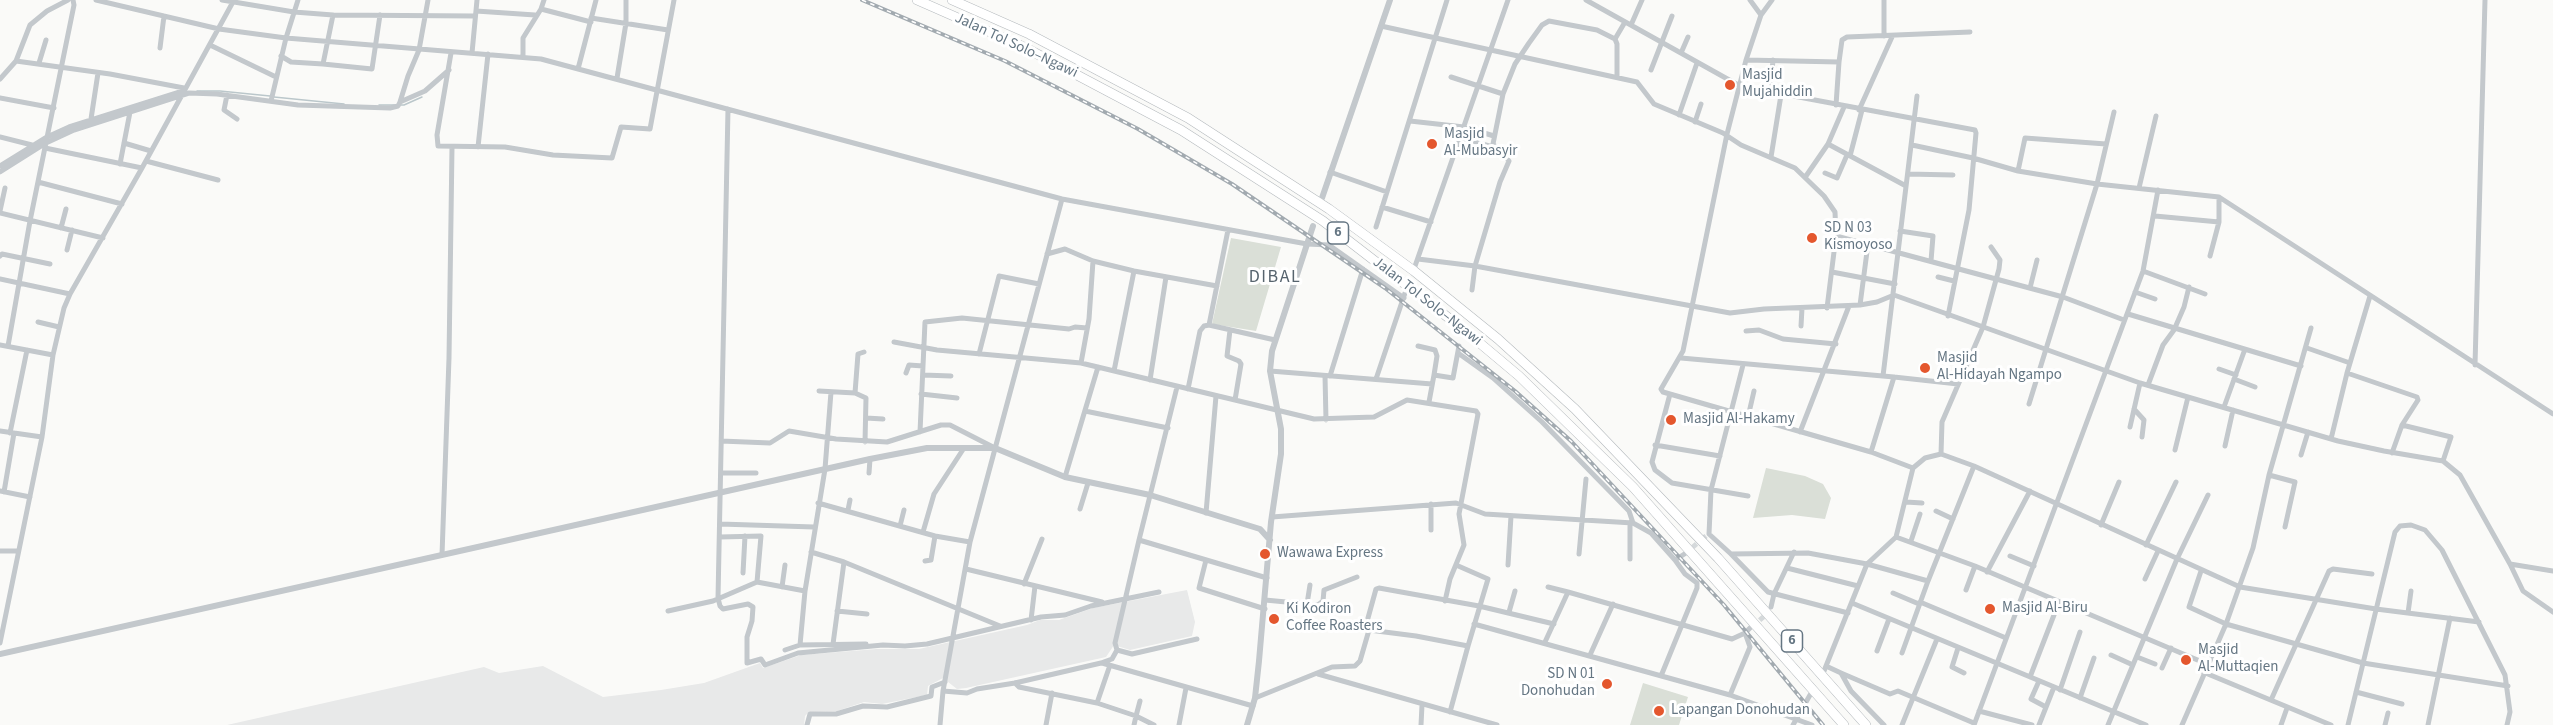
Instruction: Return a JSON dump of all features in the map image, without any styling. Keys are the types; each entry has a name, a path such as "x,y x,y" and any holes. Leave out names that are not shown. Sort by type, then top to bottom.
{"highway":[{"name":"Jalan Tol Solo–Ngawi","path":"918,0 1024,47 1094,82 1191,136 1323,221 1463,328 1519,376 1633,487 1844,725"},
{"name":"Jalan Tol Solo–Ngawi","path":"952,0 1029,34 1178,112 1329,209 1414,271 1498,339 1575,409 1707,539 1718,558 1866,725"}],"street":[{"path":"0,80 16,61 30,25 47,11 71,0 74,5 30,221 8,346"},
{"path":"96,0 117,2 219,29 286,38 451,53 523,56 617,78 1062,199 1306,244 1329,245 1405,295 1376,379"},
{"path":"222,0 294,12 333,15 476,13 535,15"},
{"path":"271,98 298,0"},
{"path":"400,103 419,50 428,0"},
{"path":"472,53 477,0"},
{"path":"523,56 523,38 544,0"},
{"path":"578,69 596,0"},
{"path":"617,78 626,23 626,0"},
{"path":"451,53 436,141 438,146 513,148 553,155 612,158 617,133 621,127 650,129 674,0"},
{"path":"1322,198 1390,0"},
{"path":"1376,227 1447,0"},
{"path":"1414,269 1508,0"},
{"path":"1586,0 1740,86 1975,130 1969,210 1948,315"},
{"path":"1631,25 1642,0"},
{"path":"1750,0 1761,15"},
{"path":"1772,0 1761,15 1746,60 1727,134 1681,358 1661,389 1663,392 1871,452 1913,468"},
{"path":"1884,0 1884,36"},
{"path":"2475,365 2485,0"},
{"path":"0,643 42,437 53,355 70,294 233,1"},
{"path":"541,9 591,20 668,30"},
{"path":"323,64 333,15"},
{"path":"281,56 291,62 370,70 374,67 380,15"},
{"path":"160,48 164,16"},
{"path":"1652,70 1672,16"},
{"path":"1493,147 1503,94 1520,56 1542,25 1549,21 1597,30 1615,39"},
{"path":"1617,77 1618,50 1615,39 1625,22"},
{"path":"1381,26 1636,82 1654,104 1727,134 1741,145 1790,165 1806,176 1831,204 1835,212 1836,236 1827,308"},
{"path":"1836,105 1839,62 1844,38 1970,32"},
{"path":"1680,53 1688,37"},
{"path":"1825,173 1837,178 1848,155 1860,110 1892,37"},
{"path":"39,63 46,40"},
{"path":"210,45 276,77"},
{"path":"478,147 488,54"},
{"path":"1746,60 1839,62"},
{"path":"1770,93 1773,60"},
{"path":"16,61 98,73 182,92 271,98 351,108 390,108 425,91 449,70"},
{"path":"1679,115 1697,63"},
{"path":"91,119 98,73"},
{"path":"1451,77 1503,94"},
{"path":"0,166 32,145 46,142 182,92"},
{"path":"0,172 46,142 91,119 182,92"},
{"path":"227,95 224,110 237,119"},
{"path":"1772,157 1781,95"},
{"path":"1883,376 1917,96"},
{"path":"0,98 54,108"},
{"path":"1695,122 1701,104"},
{"path":"1806,176 1828,144 1844,107"},
{"path":"728,109 720,473 718,598 720,606 723,609 748,604 753,607 747,637 748,664 761,659 765,665 798,653 883,645"},
{"path":"120,164 130,112"},
{"path":"2029,404 2097,183 2114,112"},
{"path":"2139,188 2156,116"},
{"path":"1410,121 1464,127 1494,136"},
{"path":"0,137 32,145"},
{"path":"1460,138 1493,147 1508,158 1508,165 1500,182 1475,266 1472,291"},
{"path":"2018,171 2025,138 2106,144"},
{"path":"46,142 120,164 142,168"},
{"path":"124,143 151,151"},
{"path":"1828,144 1906,186"},
{"path":"1912,145 1973,158 2018,171 2219,197 2553,414"},
{"path":"442,555 449,358 452,147"},
{"path":"146,161 218,180"},
{"path":"1330,172 1387,192"},
{"path":"1908,174 1953,175"},
{"path":"38,182 122,204"},
{"path":"5,188 0,212 103,238"},
{"path":"2158,190 2143,271 2104,372 2058,502 1974,724 1898,691 1890,694 1825,668 1867,564 1896,537 1913,468 1924,458 1941,454 2058,502 2101,525 2240,587 2376,609 2479,622"},
{"path":"2210,256 2219,222 2219,197"},
{"path":"940,725 943,691 970,542 1062,199"},
{"path":"1382,207 1431,222"},
{"path":"61,228 66,208"},
{"path":"2155,216 2219,222"},
{"path":"1247,725 1255,698 1271,519 1281,442 1270,371 1275,340 1313,226"},
{"path":"68,250 72,230"},
{"path":"1209,325 1228,230"},
{"path":"1900,231 1933,236 1931,261"},
{"path":"1836,236 2063,297 2124,320"},
{"path":"1860,305 1868,244"},
{"path":"1941,454 1942,422 1983,327 1997,278 2000,260 1991,246"},
{"path":"1047,254 1065,249 1093,261 1134,271 1217,286"},
{"path":"0,256 2,254 50,264"},
{"path":"1418,259 1475,266 1737,314 1764,309 1860,305 1877,302 1894,294 2104,372 2140,383 2331,439 2392,453 2443,461 2460,475 2523,591 2553,612"},
{"path":"2030,288 2037,260"},
{"path":"1081,363 1087,328 1093,261"},
{"path":"1326,420 1327,376 1363,269"},
{"path":"1114,371 1134,271"},
{"path":"2143,271 2205,294"},
{"path":"1832,272 1895,284"},
{"path":"979,354 999,276 1039,284"},
{"path":"1150,380 1166,277"},
{"path":"1938,277 1954,281"},
{"path":"0,279 70,294"},
{"path":"2148,385 2163,345 2174,330 2189,287"},
{"path":"2135,292 2155,299"},
{"path":"2331,439 2347,373 2370,296"},
{"path":"1800,432 1849,306"},
{"path":"1801,326 1802,308"},
{"path":"2127,314 2174,330 2301,366"},
{"path":"920,432 925,322 962,318 1070,329 1087,328"},
{"path":"39,322 59,327"},
{"path":"1188,389 1201,327 1209,325 1275,340"},
{"path":"2182,725 2226,624 2253,548 2282,424 2312,328"},
{"path":"1230,330 1227,357 1241,364 1235,400"},
{"path":"1746,331 1759,330 1784,339 1836,344"},
{"path":"894,342 924,348 1081,363 1314,419 1374,417 1407,400 1430,402 1477,412 1461,504 1460,518 1464,546 1455,565 1445,601"},
{"path":"0,345 53,355"},
{"path":"1418,346 1435,350 1437,356 1430,402"},
{"path":"2307,348 2350,363"},
{"path":"1434,375 1453,378 1458,349 1542,422 1629,511 1630,559"},
{"path":"27,350 2,491 30,497"},
{"path":"2224,407 2245,350"},
{"path":"855,393 858,354 864,352"},
{"path":"1681,358 1894,376 1958,384"},
{"path":"906,374 909,365 923,366"},
{"path":"1743,365 1711,490 1707,539 1731,554 1760,585 1774,594 1848,613"},
{"path":"1065,477 1098,367"},
{"path":"2219,369 2255,387"},
{"path":"1270,371 1432,384"},
{"path":"2347,373 2417,397 2418,400 2402,424 2392,453"},
{"path":"923,375 951,376"},
{"path":"1871,452 1894,376"},
{"path":"2130,428 2140,383"},
{"path":"943,691 963,694 1112,659 1117,650 1115,643 1177,387"},
{"path":"1748,417 1754,391"},
{"path":"819,392 855,393 866,398 865,442"},
{"path":"800,645 814,527 825,469 831,392"},
{"path":"921,394 957,398"},
{"path":"1670,394 1655,445 1652,466 1666,481 1748,496"},
{"path":"1206,513 1216,396"},
{"path":"2175,450 2188,396"},
{"path":"2133,409 2144,420 2142,437"},
{"path":"2224,446 2233,410"},
{"path":"1086,411 1168,428"},
{"path":"866,417 883,419"},
{"path":"2402,424 2451,437 2443,461"},
{"path":"721,441 770,443 789,431 828,438 887,442 941,425 950,425 995,448 1065,477 1150,495 1260,529 1270,540"},
{"path":"0,431 42,437"},
{"path":"2301,455 2308,432"},
{"path":"1655,445 1720,456"},
{"path":"923,532 934,494 964,448"},
{"path":"0,654 912,450 995,448"},
{"path":"869,473 870,459"},
{"path":"1902,653 1919,603 1974,466"},
{"path":"720,473 756,473"},
{"path":"2269,475 2295,482 2285,527"},
{"path":"1579,554 1586,479"},
{"path":"2101,525 2119,482"},
{"path":"2146,545 2176,482"},
{"path":"1080,509 1088,483"},
{"path":"1987,572 2030,491"},
{"path":"2108,725 2177,559 2208,495"},
{"path":"848,510 850,500"},
{"path":"1906,502 1922,503"},
{"path":"818,503 935,536 970,542"},
{"path":"1260,529 1271,519 1431,504 1461,504 1485,514 1631,523 1651,533 1685,574 1697,583 1697,588 1661,676"},
{"path":"1431,504 1431,530"},
{"path":"900,526 904,510"},
{"path":"1936,512 1953,519"},
{"path":"1911,541 1920,514"},
{"path":"1508,565 1510,516"},
{"path":"720,524 814,527"},
{"path":"757,582 762,525"},
{"path":"2348,725 2395,532 2400,526 2411,525 2425,530 2442,550 2505,675 2510,716 2507,725"},
{"path":"743,573 745,536"},
{"path":"720,537 761,536"},
{"path":"925,561 931,560 935,536"},
{"path":"1896,537 1975,566 2207,664"},
{"path":"1024,584 1042,539"},
{"path":"1139,540 1267,578"},
{"path":"0,551 18,551"},
{"path":"2145,579 2158,551"},
{"path":"811,552 844,562 957,611 1001,627"},
{"path":"1731,554 1794,552 1867,564 1928,581"},
{"path":"1771,608 1774,594 1794,552"},
{"path":"1675,560 1690,554"},
{"path":"2010,556 2034,566"},
{"path":"1206,560 1199,588 1264,609"},
{"path":"833,644 844,562"},
{"path":"2510,564 2553,571"},
{"path":"782,587 785,565"},
{"path":"1449,712 1487,578 1455,565"},
{"path":"1966,590 1975,566"},
{"path":"1787,568 1858,586"},
{"path":"966,569 1106,604"},
{"path":"2271,700 2331,569 2372,574"},
{"path":"2201,571 2189,607 2226,624 2363,663 2508,686"},
{"path":"1265,600 1318,605 1323,601 1324,590 1357,577"},
{"path":"668,611 718,598 757,582 805,591"},
{"path":"1308,604 1310,585"},
{"path":"1031,620 1035,586"},
{"path":"1548,587 1732,639 1745,633 1752,626"},
{"path":"1368,618 1376,590 1379,588 1509,612 1554,624"},
{"path":"1509,612 1515,591"},
{"path":"2409,613 2411,591"},
{"path":"785,650 800,645 905,646 953,638 1041,617 1065,615 1091,606 1159,592"},
{"path":"1545,642 1568,592"},
{"path":"1893,593 2006,638"},
{"path":"2030,677 2060,602"},
{"path":"1852,603 2146,725"},
{"path":"1590,655 1613,604"},
{"path":"837,610 867,614"},
{"path":"2428,725 2450,618"},
{"path":"1877,651 1889,619"},
{"path":"1474,624 1730,695 1812,725"},
{"path":"1255,698 1335,666 1353,667 1358,664 1369,630 1468,646"},
{"path":"2039,725 2080,632"},
{"path":"1730,695 1749,650 1745,633"},
{"path":"1117,650 1132,654 1197,639"},
{"path":"1902,725 1936,639"},
{"path":"1958,648 1952,667 1964,672"},
{"path":"2162,668 2171,648"},
{"path":"2111,655 2133,665"},
{"path":"2137,657 2155,664"},
{"path":"2080,698 2094,658"},
{"path":"1101,663 1253,706"},
{"path":"1097,703 1110,665"},
{"path":"2204,672 2331,725"},
{"path":"1841,673 1851,691 1884,725"},
{"path":"1317,674 1497,725"},
{"path":"2039,681 2031,699 2046,707"},
{"path":"807,725 810,714 836,714 863,706 887,707 931,696 932,687 945,682"},
{"path":"1015,683 1019,687 1097,703 1136,716 1154,725"},
{"path":"1179,725 1186,688"},
{"path":"2356,692 2402,704"},
{"path":"1046,725 1052,693"},
{"path":"1793,725 1810,695"},
{"path":"1134,725 1140,701"},
{"path":"1421,725 1422,705"},
{"path":"2281,725 2287,708"},
{"path":"1979,711 2032,725"},
{"path":"2385,725 2388,713"}],"shaded area":[{"path":"1231,238 1281,247 1256,331 1212,324"},
{"path":"1766,468 1805,476 1823,484 1831,498 1825,519 1792,515 1753,518"},
{"path":"1187,590 1195,622 1192,636 1130,650 1114,645 1106,657 966,688 957,689 943,678 928,686 927,695 882,704 864,702 837,711 809,712 805,716 804,725 227,725 484,667 499,673 543,666 603,697 661,690 704,683 760,663 763,668 801,655 877,649 919,649 1027,625 1040,620 1059,620 1093,608"},
{"name":"Lapangan Donohudan","path":"1643,683 1688,697 1679,725 1630,725"}],"waterway":[{"path":"197,91 270,96"},
{"path":"274,97 344,104"},
{"path":"379,105 404,105 422,97"}],"tunnel":[{"path":"1687,552 1706,536"},
{"path":"1754,625 1769,612"}],"railway":[{"path":"862,0 1005,61 1138,129 1232,184 1385,288 1515,391 1571,441 1724,605 1823,725"}],"place":[{"name":"Masjid Mujahiddin","path":"1730,85"},
{"name":"Masjid Al-Mubasyir","path":"1432,144"},
{"name":"SD N 03 Kismoyoso","path":"1812,238"},
{"name":"Masjid Al-Hidayah Ngampo","path":"1925,368"},
{"name":"Masjid Al-Hakamy","path":"1671,420"},
{"name":"Wawawa Express","path":"1265,554"},
{"name":"Masjid Al-Biru","path":"1990,609"},
{"name":"Ki Kodiron Coffee Roasters","path":"1274,619"},
{"name":"Masjid Al-Muttaqien","path":"2186,660"},
{"name":"SD N 01 Donohudan","path":"1607,684"},
{"name":"Lapangan Donohudan","path":"1659,711"}],"district":[{"name":"DIBAL","path":"1275,278"}]}
